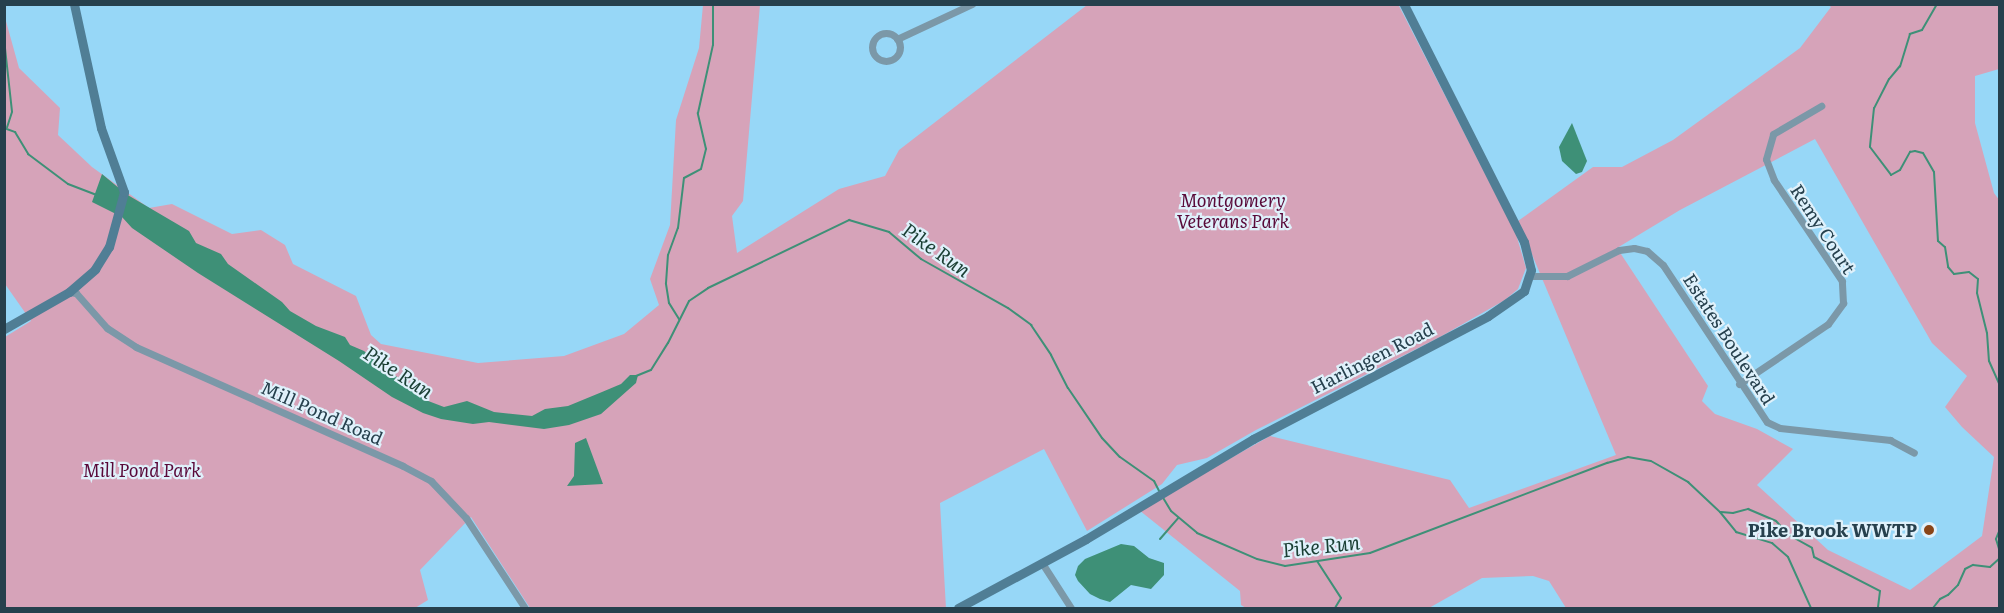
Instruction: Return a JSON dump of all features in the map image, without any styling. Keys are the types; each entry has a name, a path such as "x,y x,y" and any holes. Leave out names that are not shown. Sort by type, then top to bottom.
{"street":[{"path":"4,329 69,292 103,258 124,192 101,128 74,4"},
{"path":"897,39 972,4"},
{"path":"1404,4 1524,242 1531,276"},
{"path":"885,33 897,39 899,52 893,58 885,60 874,54 872,45 876,37 885,33"},
{"name":"Remy Court","path":"1739,384 1828,324 1843,303 1842,280 1774,180 1766,159 1773,134 1821,106"},
{"name":"Estates Boulevard","path":"1531,276 1568,276 1619,250 1634,248 1647,251 1663,265 1761,417 1775,427 1890,440 1914,453"},
{"name":"Harlingen Road","path":"958,609 1042,563 1253,439 1488,316 1519,296 1531,276"},
{"name":"Mill Pond Road","path":"69,292 76,293 106,328 136,347 403,466 431,481 466,518 525,609"},
{"path":"1042,563 1071,609"}],"green space":[{"path":"1398,4 1516,234 1526,268 1518,289 1505,300 1440,337 1256,430 1207,458 1177,465 1162,484 1087,531 1044,449 940,503 946,608 530,608 471,517 420,570 428,600 415,608 5,608 5,337 31,321 5,284 4,14 19,68 60,108 58,135 92,167 149,208 172,204 232,234 261,230 285,245 293,264 356,296 371,335 381,344 478,363 564,356 624,334 659,305 650,279 670,225 676,120 699,48 703,5 760,5 743,201 732,216 737,253 839,189 885,176 899,150 1087,5"},
{"path":"1828,5 1999,5 1999,69 1975,76 1975,123 1994,193 2000,201 1999,608 1566,608 1549,581 1533,576 1482,578 1429,608 1246,608 1241,605 1240,591 1139,510 1270,436 1450,480 1469,508 1616,455 1518,221 1593,167 1622,167 1673,140 1800,48 1831,7","holes":["1815,139 1932,343 1967,376 1945,407 1962,427 1994,457 1982,536 1910,590 1828,550 1757,485 1793,449 1757,429 1715,414 1702,401 1708,386 1617,248 1680,210"]}],"shaded area":[{"path":"1572,123 1587,161 1582,172 1576,174 1562,161 1559,147"},
{"path":"102,174 126,194 189,231 196,243 221,254 228,264 282,302 290,311 316,326 345,337 350,345 364,351 389,372 414,387 423,399 444,407 467,401 494,412 532,416 545,409 568,406 602,392 621,384 630,375 638,375 636,383 601,414 569,425 544,429 489,422 473,424 441,419 423,413 392,397 198,273 132,228 122,217 92,202"},
{"path":"586,438 603,484 567,486 574,476 575,443"},
{"path":"1121,544 1134,546 1149,558 1164,563 1164,575 1151,589 1131,585 1110,602 1090,594 1075,575 1078,566 1085,559"}],"waterway":[{"path":"679,319 669,303 666,283 668,255 678,228 684,178 701,169 706,149 698,113 713,45 713,4"},
{"path":"1937,4 1922,30 1910,34 1900,66 1889,79 1874,108 1870,147 1891,175 1900,170 1910,152 1915,151 1923,153 1934,172 1938,241 1945,247 1948,267 1954,274 1969,272 1978,279 1977,293 1987,333 1989,361 2000,386"},
{"path":"4,39 12,112 7,127"},
{"name":"Pike Run","path":"4,128 15,132 28,154 68,184 96,195"},
{"name":"Pike Run","path":"636,376 651,370 668,343 689,301 708,288 849,220 889,232 921,259 1008,308 1031,325 1051,355 1068,388 1102,438 1120,457 1154,481 1159,491"},
{"name":"Pike Run","path":"1162,496 1171,511 1197,533 1257,559 1285,566 1370,553 1628,457 1651,461 1688,482 1720,512 1736,532 1772,543 1788,557 1811,608"},
{"path":"1721,512 1733,513 1748,509 1776,521 1789,535 1812,548 1814,557 1880,591 1878,608"},
{"path":"1160,539 1178,518"},
{"path":"2000,529 1996,539 2000,552"},
{"path":"1933,608 1940,599 1958,585 1965,569 1973,565 1990,567 2000,558"},
{"path":"1317,561 1341,598 1335,608"}],"place":[{"name":"Pike Brook WWTP","path":"1929,530"}],"park label":[{"name":"Montgomery Veterans Park","path":"1233,211"},
{"name":"Mill Pond Park","path":"142,470"}]}
